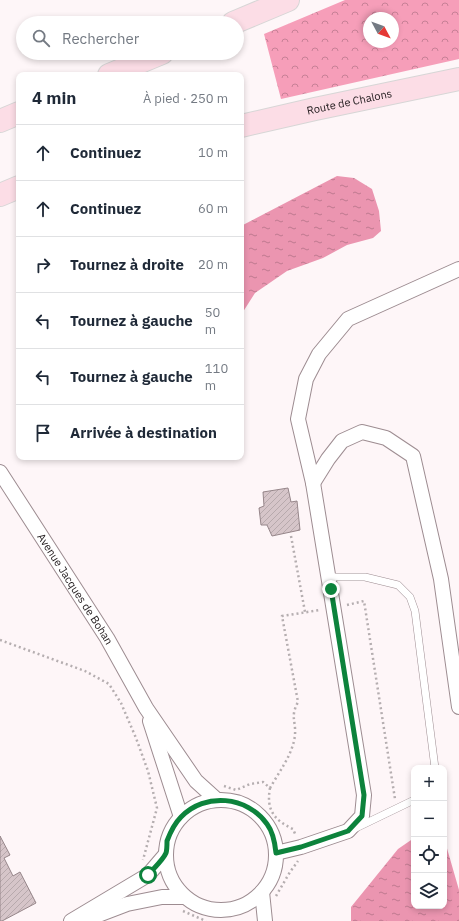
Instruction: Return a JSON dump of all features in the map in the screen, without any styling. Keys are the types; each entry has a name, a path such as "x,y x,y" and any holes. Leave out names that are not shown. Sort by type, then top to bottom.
{"main road":[{"path":"244,18 288,0"},
{"path":"116,72 145,60"},
{"name":"Route de Chalons","path":"244,125 459,79"},
{"path":"0,121 16,114"},
{"path":"0,195 16,188"}],"street":[{"path":"276,853 301,847 348,831 362,816 364,795 313,483 298,418 306,379 319,354 348,319 459,269"},
{"path":"313,483 328,459 342,441 362,432 386,438 412,456 441,579 459,707"},
{"name":"Avenue Jacques de Bohan","path":"0,472 107,638 146,708"},
{"path":"146,708 196,781 217,800"},
{"path":"146,708 181,817"},
{"path":"265,921 270,880 275,867 276,853 274,838 268,825 258,813 245,805 231,800 217,800 204,803 191,808 181,817 173,828 168,840 166,854 168,870 174,884 184,897 200,906 218,910 234,909 268,895"},
{"path":"71,921 148,875 166,854"},
{"path":"83,921 127,904 162,897 184,897"},
{"path":"218,910 228,921"}],"lane":[{"path":"329,577 365,577 398,585 410,598 415,611 435,765"},
{"path":"348,831 412,801"}],"path":[{"path":"291,536 305,612"},
{"path":"0,640 85,671 109,684 121,703 148,771 157,808 143,859 148,875"},
{"path":"196,781 207,777 225,787 236,790 250,784 263,782 270,788 268,797 271,811 281,823 293,829 304,855 268,895"},
{"path":"155,798 173,796"}],"green space":[{"path":"345,0 459,0 459,59 281,99 264,34"}],"water":[{"path":"337,176 354,178 372,189 379,211 381,231 373,238 347,245 323,258 287,271 255,293 244,310 244,224"},
{"path":"411,840 411,909 447,909 447,848 459,890 459,921 351,921 351,907 398,849"}],"building":[{"path":"288,488 291,502 297,501 300,530 272,536 267,525 261,525 259,508 264,506 263,492"},
{"path":"0,836 10,855 4,858 13,876 20,872 36,903 2,921 0,921"}],"route":[{"path":"148,875 166,854 168,840 173,828 181,817 191,808 204,803 217,800 231,800 245,805 258,813 268,825 274,838 276,853 301,847 348,831 362,816 364,795 331,589"}]}
